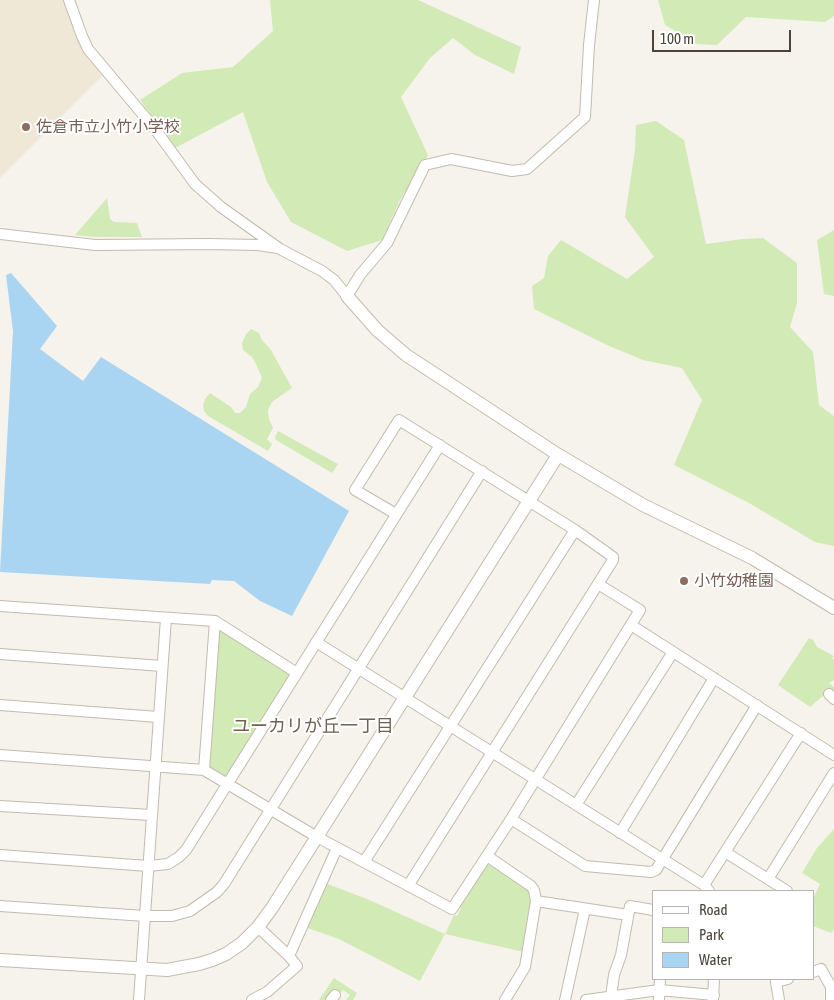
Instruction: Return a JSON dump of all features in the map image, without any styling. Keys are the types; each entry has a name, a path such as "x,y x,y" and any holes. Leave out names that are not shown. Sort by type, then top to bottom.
{"street":[{"path":"69,0 88,49 155,129 195,184 220,207 280,249 322,271 334,280 377,330 406,355 558,454 643,505 752,558 834,608"},
{"path":"347,296 360,275 387,243 425,165 451,159 512,172 527,169 585,117 589,44 594,0"},
{"path":"0,234 95,245 210,244 280,249"},
{"path":"396,514 355,490 399,420 575,530 613,557 613,560 408,886"},
{"path":"0,855 148,866 168,864 179,857 186,850 440,445"},
{"path":"0,960 141,970 174,969 212,960 234,948 258,927 317,838 558,454"},
{"path":"0,906 145,916 172,916 182,914 210,898 224,884 482,472"},
{"path":"364,862 575,530"},
{"path":"0,755 204,770 317,838 452,909 511,819 640,610 598,584"},
{"path":"0,611 0,606 215,621 297,672"},
{"path":"139,1000 166,618"},
{"path":"204,770 215,621"},
{"path":"631,626 834,755"},
{"path":"316,642 706,888 725,852 801,733"},
{"path":"576,805 673,652"},
{"path":"0,654 162,666"},
{"path":"620,833 714,678"},
{"path":"0,705 158,716"},
{"path":"511,819 585,866 651,872 656,870 757,706"},
{"path":"768,879 834,773"},
{"path":"0,806 151,816"},
{"path":"289,956 337,848"},
{"path":"725,852 785,890"},
{"path":"487,856 531,886 534,890 536,901 525,967 504,1000"},
{"path":"536,901 628,915"},
{"path":"611,997 614,974 621,956 630,906 652,910"},
{"path":"565,1000 585,908"},
{"path":"252,1000 266,992 297,966 258,927"},
{"path":"814,972 821,969 831,987 831,1000"},
{"path":"659,995 660,980"},
{"path":"586,1000 659,995 714,998 714,980"},
{"path":"779,1000 776,982 784,980"}],"shaded area":[{"name":"佐倉市立小竹小学校","path":"0,0 64,0 78,39 103,75 0,178"}],"green space":[{"path":"270,0 418,0 521,47 514,74 475,55 453,38 430,58 401,97 428,155 400,200 382,240 347,251 291,222 267,182 243,112 175,148 140,100 182,73 233,67 273,31"},
{"path":"658,0 834,0 834,16 825,22 746,17 717,45 697,44 665,25"},
{"path":"656,121 684,140 706,244 763,238 797,263 797,303 790,327 813,352 819,405 834,416 834,546 815,542 749,503 674,465 702,400 682,368 643,360 609,346 534,309 532,286 544,278 548,256 561,240 627,279 654,257 625,217 635,150 636,125"},
{"path":"107,198 110,219 114,222 137,223 142,237 75,235"},
{"path":"834,230 834,296 824,294 817,240"},
{"path":"251,329 259,333 262,340 271,350 292,388 272,402 268,410 273,428 267,439 272,444 268,451 208,416 204,411 203,405 210,393 231,407 235,413 240,413 246,407 250,394 258,387 262,378 252,357 243,350 242,343 246,334"},
{"path":"278,431 338,464 332,473 276,440 275,437"},
{"path":"223,630 288,673 289,677 227,775 222,776 210,770 208,766 218,633"},
{"path":"809,638 813,640 817,647 834,656 832,658 834,660 834,680 829,683 834,687 834,694 830,690 810,707 778,685"},
{"path":"834,829 834,930 831,933 814,926 814,897 820,884 802,873 817,848"},
{"path":"486,865 491,865 527,889 530,894 532,902 524,952 445,934 454,915 457,916 461,908 459,907"},
{"path":"325,883 367,899 445,934 420,981 339,939 305,927"},
{"path":"334,978 357,993 353,1000 346,1000 350,995 343,990 337,996 328,1000 319,1000"}],"water":[{"path":"11,273 57,326 40,349 83,381 101,357 349,511 292,616 260,601 234,581 212,580 210,584 0,572 13,331 6,275"}],"place":[{"name":"佐倉市立小竹小学校","path":"26,127"},
{"name":"小竹幼稚園","path":"684,581"}],"district":[{"name":"ユーカリが丘一丁目","path":"313,726"}]}
